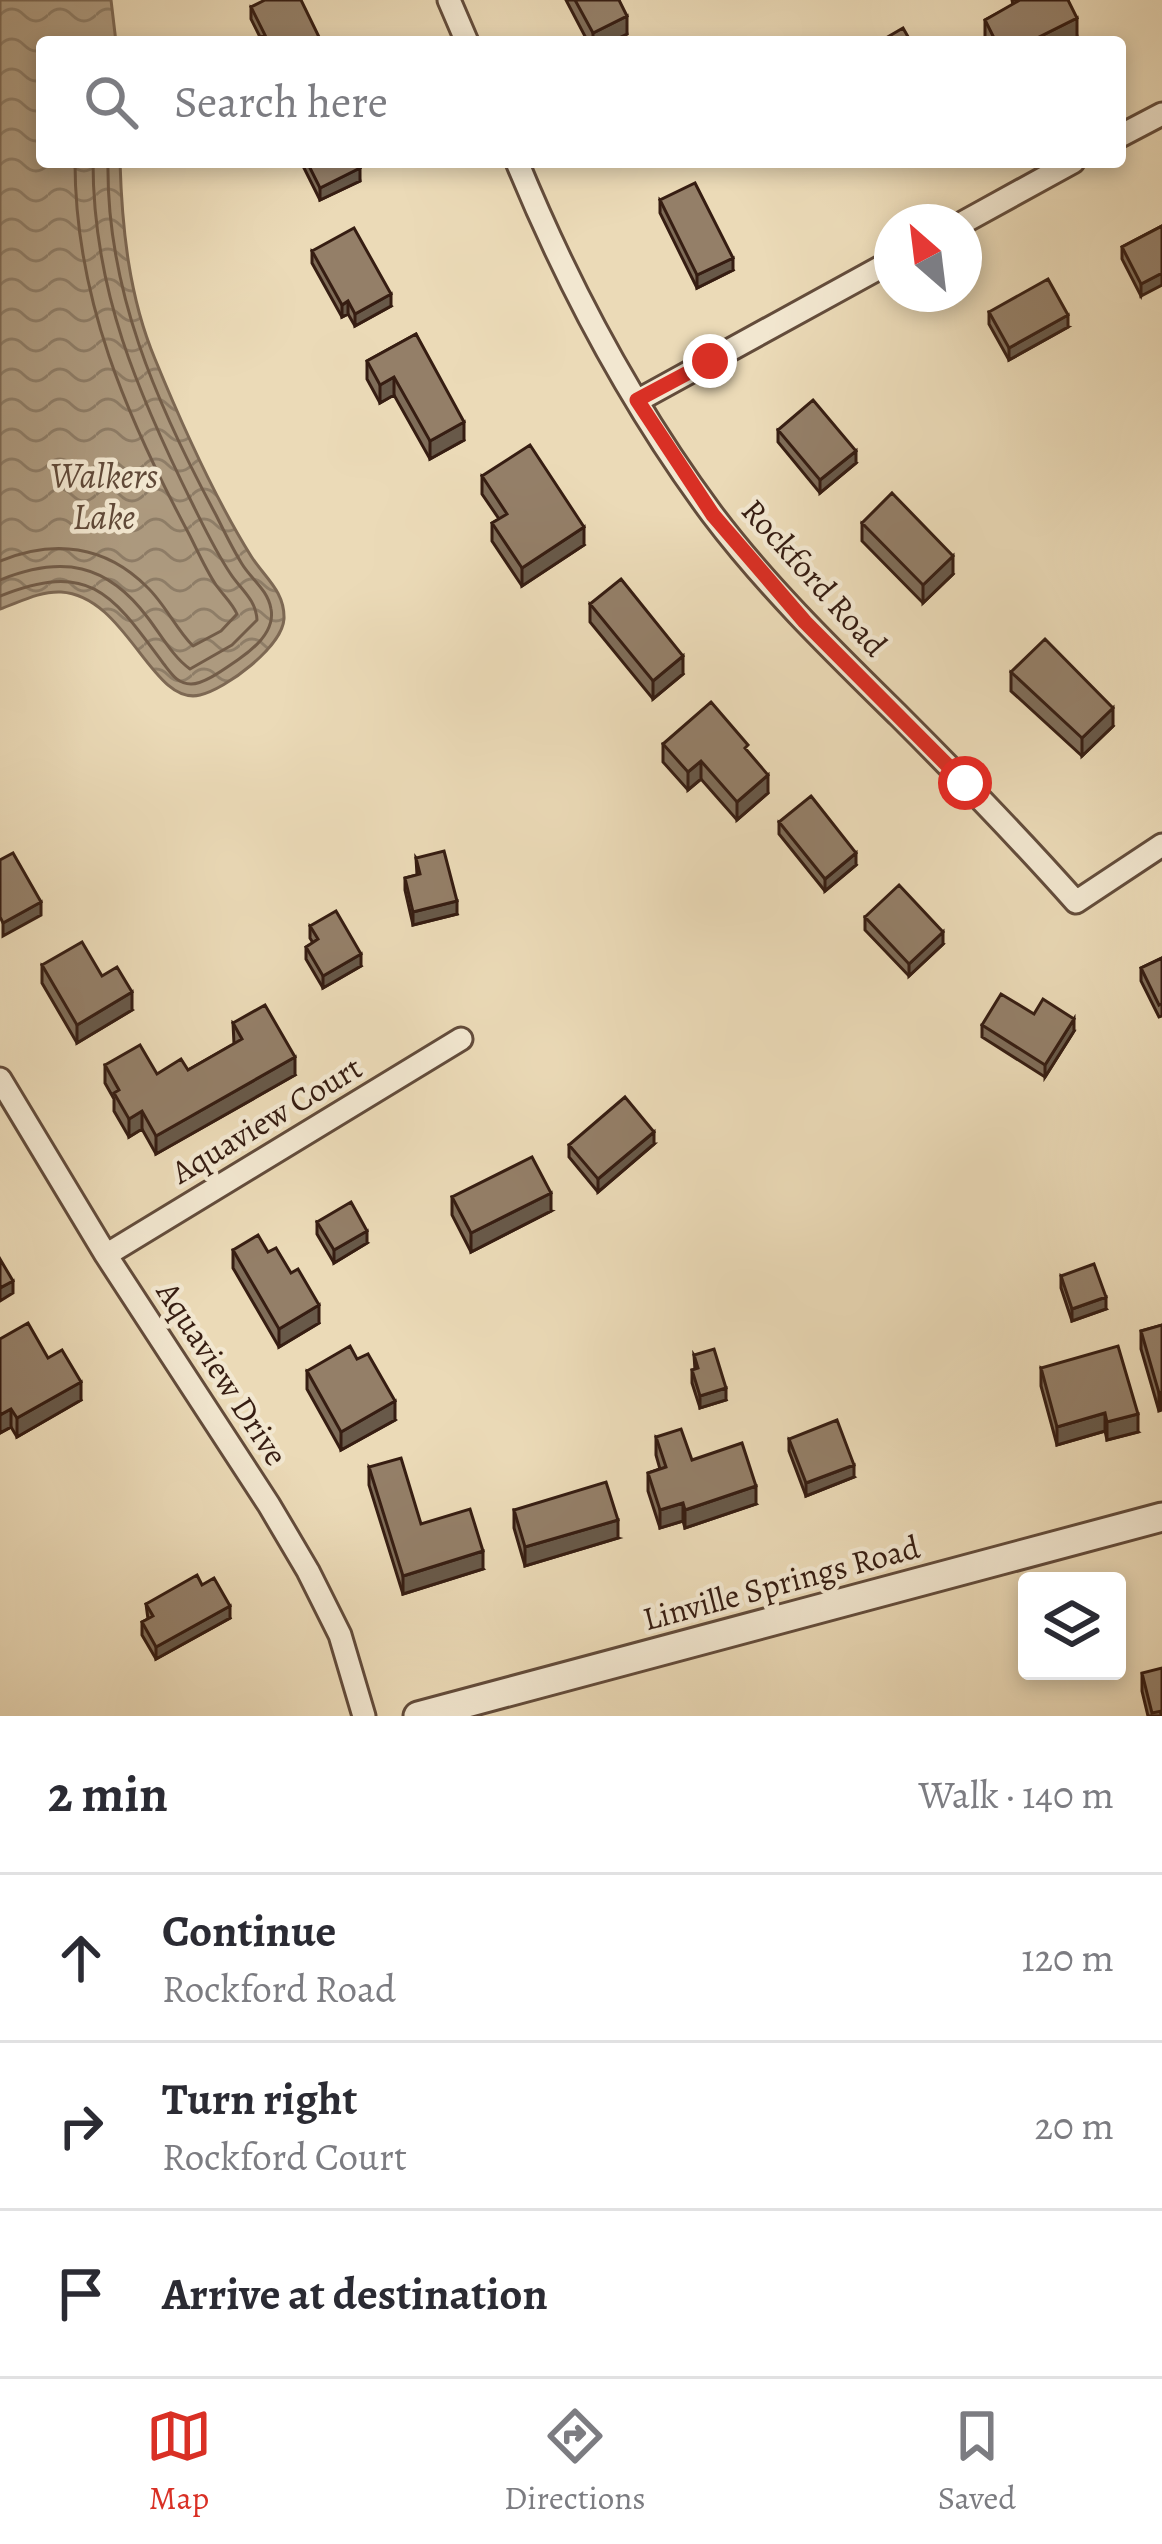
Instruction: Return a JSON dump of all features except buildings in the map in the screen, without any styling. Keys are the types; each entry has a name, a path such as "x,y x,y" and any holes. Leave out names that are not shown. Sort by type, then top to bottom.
{"street":[{"path":"449,0 464,36"},
{"path":"1126,133 1162,113"},
{"name":"Rockford Road","path":"520,168 586,313 637,400 713,515 805,622 998,815 1076,902 1162,845"},
{"path":"982,212 1062,168"},
{"path":"637,400 874,271"},
{"name":"Aquaview Court","path":"106,1255 461,1039"},
{"name":"Aquaview Drive","path":"0,1079 308,1571 340,1635 364,1716"},
{"name":"Linville Springs Road","path":"418,1716 1162,1517"}],"water":[{"name":"Walkers Lake","path":"0,0 111,0 115,36 36,36 36,168 120,168 128,262 146,335 211,484 277,592 284,619 263,654 237,676 200,695 183,694 167,685 104,611 84,598 53,592 0,609"}],"route":[{"path":"710,361 637,400 713,515 805,622 965,783"}]}
